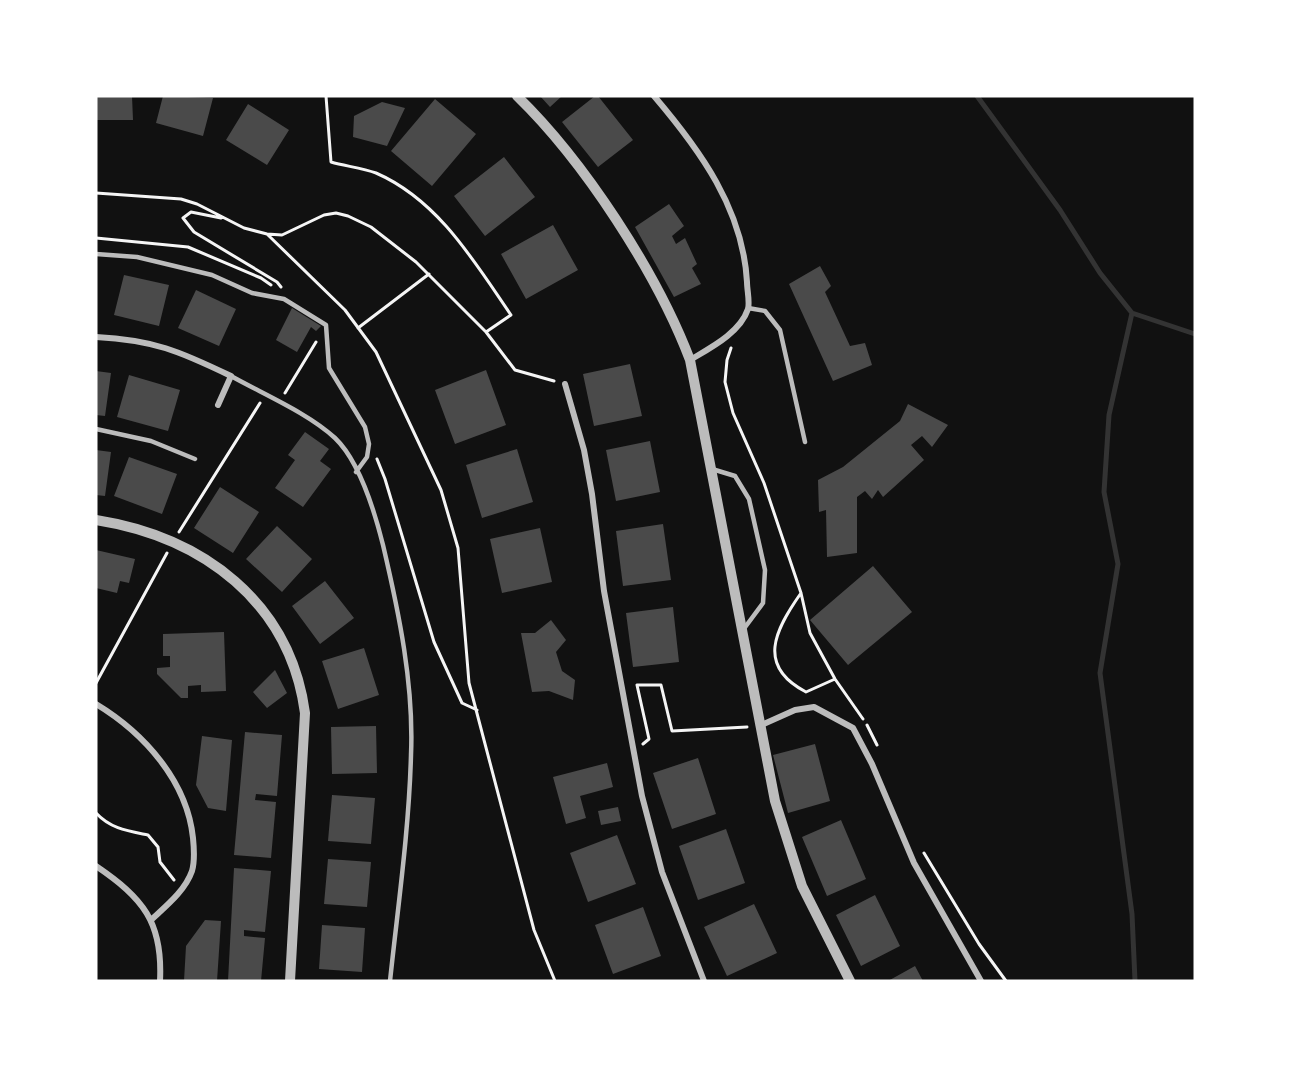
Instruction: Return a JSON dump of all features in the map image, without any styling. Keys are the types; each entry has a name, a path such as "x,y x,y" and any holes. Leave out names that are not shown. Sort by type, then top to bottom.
{"street":[{"path":"517,96 563,146 602,200 675,320 690,360 775,801 802,886 850,981"},
{"path":"654,96 691,140 722,192 737,228 744,257 748,308 740,324 690,360"},
{"path":"96,337 151,342 177,351 231,376 218,405"},
{"path":"565,384 590,483 605,602 642,796 662,872 705,981"},
{"path":"96,520 166,538 197,554 221,571 265,612 281,634 292,656 301,682 305,723 290,981"},
{"path":"96,704 111,713 148,747 167,770 182,797 191,821 194,849 193,869 182,889 151,920"},
{"path":"759,726 795,710 814,708 853,728 872,764 914,863 981,981"},
{"path":"96,866 136,897 151,920 159,941 160,981"}],"lane":[{"path":"96,254 137,257 212,275 252,293 284,299 326,325 329,368 358,412 368,439 367,457 356,472"},
{"path":"748,308 765,311 780,330 806,442"},
{"path":"231,376 317,424 336,439 356,472 375,516 395,598 408,694 411,754 390,981"},
{"path":"96,429 151,441 195,459"},
{"path":"712,469 735,476 749,500 765,570 763,603 741,632"}],"path":[{"path":"326,96 331,162 375,173 403,188 426,206 455,236 511,315 486,332"},
{"path":"96,193 182,199 244,228 267,234 282,235 324,215 336,213 371,227 429,274 486,332 515,370 565,384"},
{"path":"226,219 191,212 183,218 194,232 277,282 282,290"},
{"path":"267,234 345,310 376,352 441,490 458,548 468,675 534,930 555,981"},
{"path":"358,328 429,274"},
{"path":"740,324 727,360 725,382 733,413 764,483 801,593 810,633 835,678 874,736 879,753"},
{"path":"279,403 326,325"},
{"path":"368,439 386,479 434,642 462,703 477,710"},
{"path":"801,593 774,639 776,659 786,682 806,692 835,678"},
{"path":"634,749 649,740 637,685 661,685 672,731 759,726"},
{"path":"96,813 105,823 148,835 158,847 160,862 182,889"},
{"path":"924,852 974,935 1006,981"}],"building":[{"path":"96,96 132,96 133,120 96,120"},
{"path":"163,96 213,98 203,136 156,123"},
{"path":"540,96 562,96 550,107"},
{"path":"598,96 633,140 598,167 562,122"},
{"path":"435,99 476,134 432,186 391,151"},
{"path":"382,102 405,108 387,146 353,137 354,116"},
{"path":"248,104 289,130 267,165 226,140"},
{"path":"504,157 535,197 485,236 454,196"},
{"path":"669,204 684,226 672,236 676,244 685,238 697,264 692,268 701,284 674,297 635,227"},
{"path":"553,225 578,270 526,299 501,254"},
{"path":"820,266 831,286 825,292 850,346 865,343 872,365 833,381 789,284"},
{"path":"124,275 169,285 159,326 114,315"},
{"path":"196,290 236,309 219,346 178,328"},
{"path":"292,308 321,326 316,331 311,327 297,352 276,340"},
{"path":"630,364 642,416 594,426 583,374"},
{"path":"486,370 506,425 455,444 435,390"},
{"path":"96,371 111,373 105,416 96,415"},
{"path":"129,375 180,390 168,431 117,417"},
{"path":"908,404 948,425 932,447 922,436 911,445 924,460 883,497 878,490 872,499 865,491 857,497 857,553 827,557 826,510 819,512 818,480 843,467 900,421"},
{"path":"305,432 329,449 320,461 331,469 303,507 275,488 295,460 288,455"},
{"path":"650,441 660,492 616,501 606,450"},
{"path":"517,449 533,502 482,518 466,465"},
{"path":"96,450 111,452 105,496 96,495"},
{"path":"129,457 177,474 162,514 114,496"},
{"path":"220,487 259,512 233,553 194,528"},
{"path":"663,524 671,580 623,586 616,531"},
{"path":"277,526 312,559 282,592 246,559"},
{"path":"540,528 552,582 502,593 490,539"},
{"path":"96,550 135,559 129,583 120,581 117,593 96,588"},
{"path":"873,566 912,612 848,665 810,620"},
{"path":"325,581 354,618 320,644 292,606"},
{"path":"673,607 679,662 633,667 626,613"},
{"path":"551,620 566,640 556,652 562,671 575,680 573,700 549,691 532,692 521,633 535,633"},
{"path":"224,632 226,691 201,692 201,685 188,686 188,698 181,698 157,674 157,668 170,667 170,656 163,656 163,634"},
{"path":"364,648 379,695 338,709 322,661"},
{"path":"275,670 287,693 267,708 253,692"},
{"path":"376,726 377,773 332,774 331,727"},
{"path":"245,732 282,735 277,796 256,794 255,800 276,802 271,858 234,855"},
{"path":"202,736 232,740 226,811 208,808 196,785"},
{"path":"815,744 830,801 788,813 773,755"},
{"path":"698,758 716,814 672,829 653,773"},
{"path":"607,763 613,787 580,796 586,818 566,824 553,777"},
{"path":"332,795 375,798 371,844 328,841"},
{"path":"618,807 621,821 601,825 598,811"},
{"path":"841,820 866,879 827,896 802,837"},
{"path":"726,829 745,883 698,900 679,846"},
{"path":"617,835 636,884 588,902 570,853"},
{"path":"328,859 371,862 367,907 324,904"},
{"path":"234,868 271,871 265,932 244,930 244,936 265,938 261,981 228,981"},
{"path":"875,895 900,946 861,966 836,915"},
{"path":"754,904 777,953 727,976 704,927"},
{"path":"643,907 661,956 613,974 595,925"},
{"path":"205,920 221,921 217,981 184,981 186,946"},
{"path":"322,925 365,928 362,972 319,969"},
{"path":"915,966 923,981 888,981"}],"waterway":[{"path":"977,96 1060,210 1100,273 1132,313 1195,334"},
{"path":"1132,313 1109,415 1104,492 1118,564 1100,673 1132,914 1135,981"}]}
